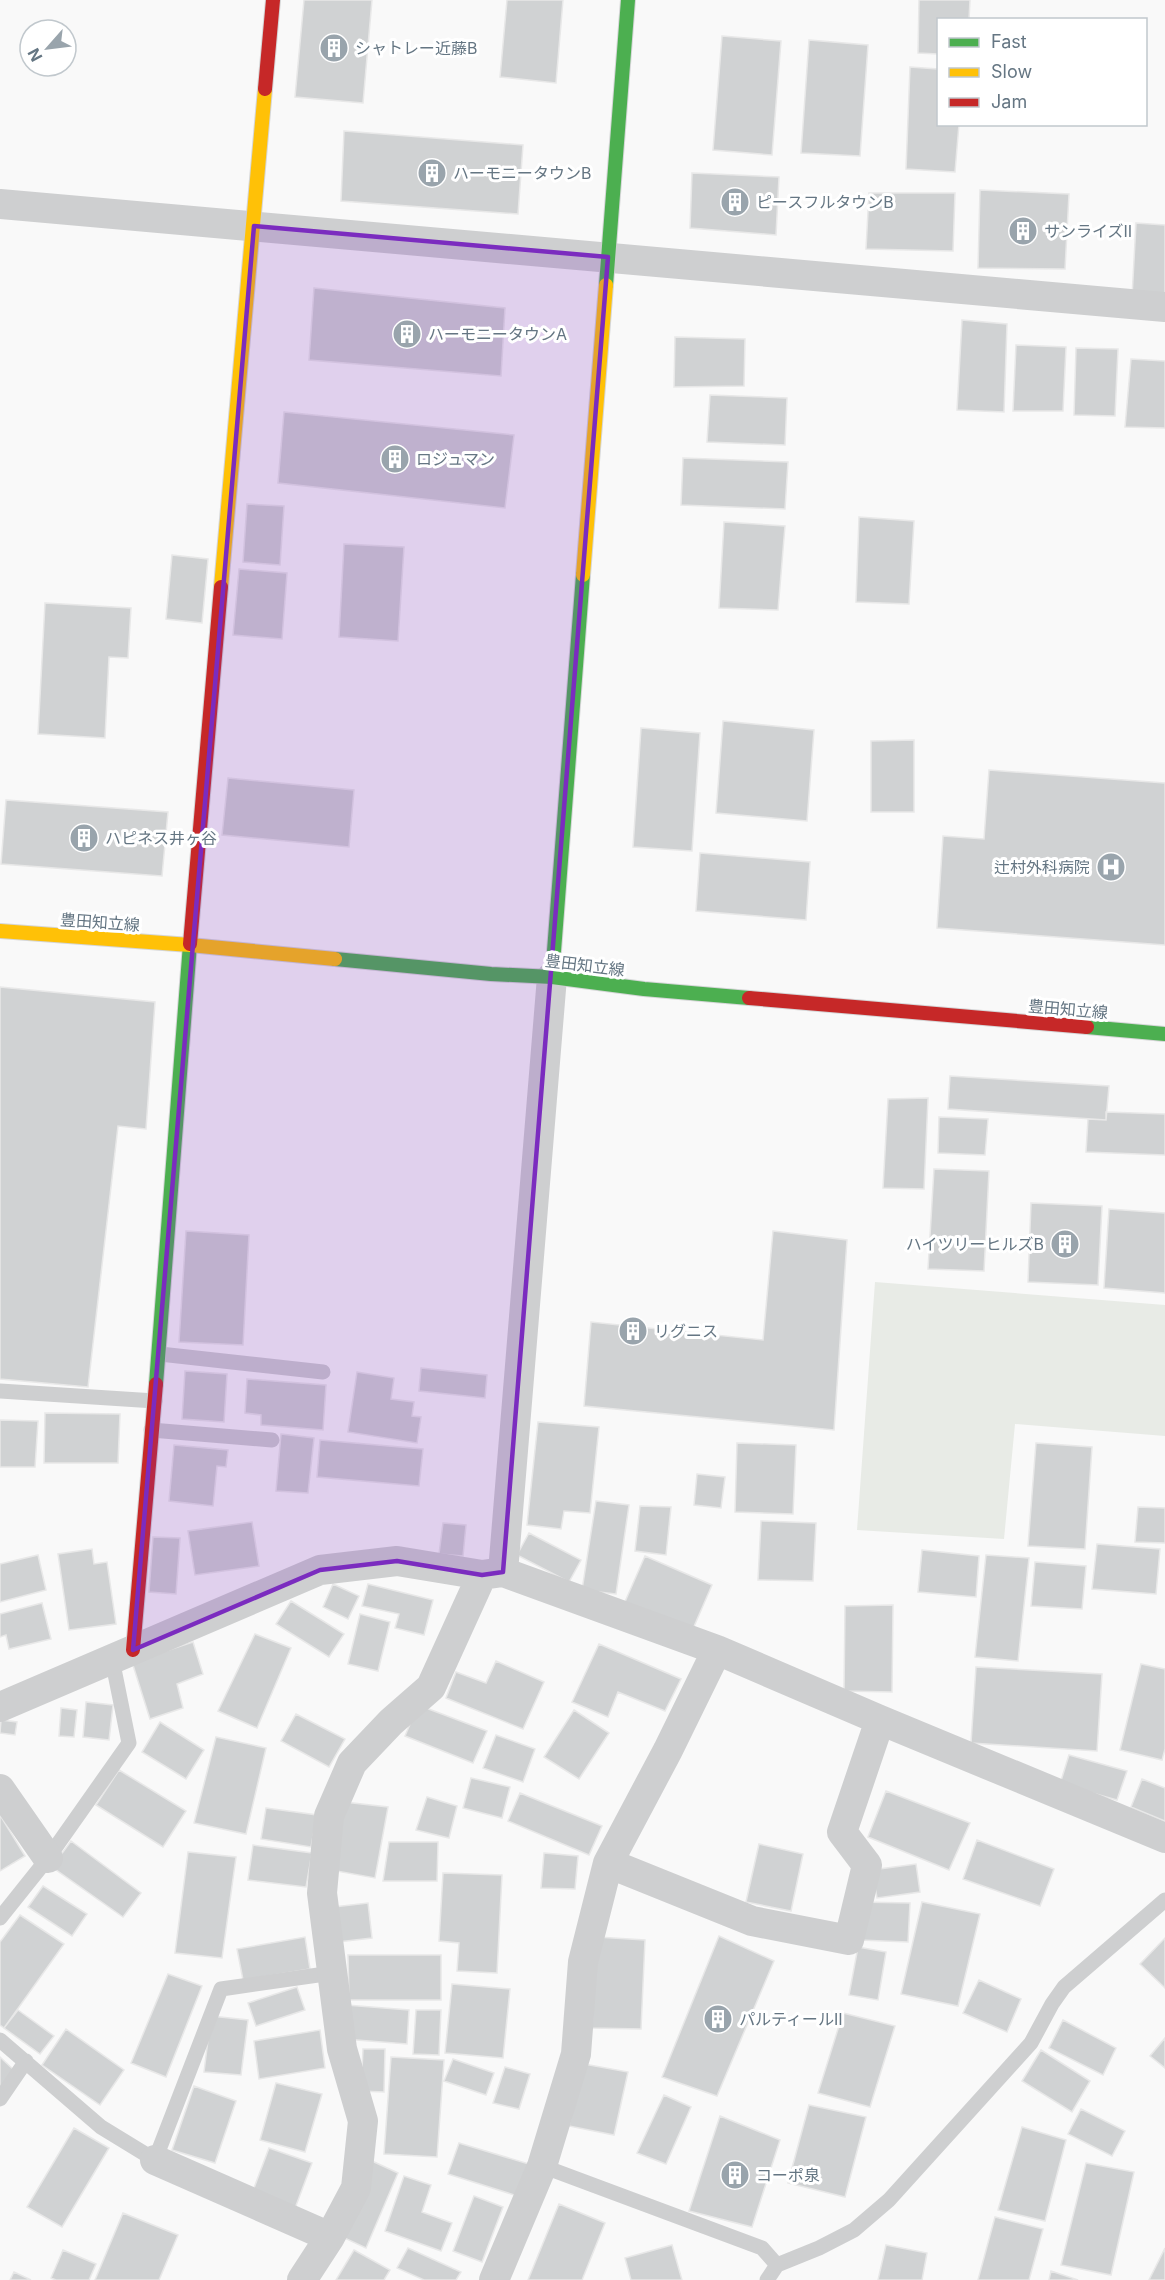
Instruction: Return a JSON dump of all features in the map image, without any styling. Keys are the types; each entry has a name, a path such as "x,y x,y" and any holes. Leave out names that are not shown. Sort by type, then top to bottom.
{"street":[{"path":"122,1655 160,1354 190,945 273,0"},
{"path":"302,2280 330,2237 356,2188 363,2121 342,2049 322,1893 329,1816 352,1763 391,1722 431,1687 493,1574 552,977 628,0"},
{"path":"0,204 1165,307"},
{"name":"豊田知立線","path":"0,931 190,945 491,974 552,977 644,989 1165,1034"},
{"path":"4,1696 122,1655 320,1570 397,1561 493,1574 717,1650 1165,1838"},
{"path":"494,2280 542,2166 576,2054 583,1962 608,1863 668,1750 717,1650"},
{"path":"608,1863 752,1922 849,1940 867,1864 842,1832 880,1720"},
{"path":"0,1789 48,1858"},
{"path":"155,2160 330,2237"}],"lane":[{"path":"160,1354 323,1372"},
{"path":"0,1391 155,1401"},
{"path":"151,1430 272,1440"},
{"path":"0,1918 48,1858 129,1743 122,1655"},
{"path":"767,2280 777,2265 819,2248 854,2230 889,2200 1031,2043 1064,1987 1165,1900"},
{"path":"0,2040 100,2127 155,2160 221,1989 332,1973"},
{"path":"0,2099 26,2061"},
{"path":"542,2166 762,2248 777,2265"}],"highlighted area":[{"path":"254,226 608,257 503,1572 482,1575 397,1561 320,1570 133,1650"}],"shaded area":[{"path":"875,1282 1165,1305 1165,1436 1015,1424 1004,1539 857,1530"}],"building":[{"name":"シャトレー近藤B","path":"304,0 372,0 363,103 295,97"},
{"path":"507,0 563,0 556,83 500,77"},
{"path":"919,0 970,0 969,18 937,18 937,54 918,53"},
{"path":"722,36 781,41 772,155 713,150"},
{"path":"809,40 868,45 860,156 801,153"},
{"path":"910,67 937,69 937,126 959,126 955,172 906,169"},
{"name":"ハーモニータウンB","path":"344,131 523,145 518,214 341,201"},
{"name":"ピースフルタウンB","path":"692,173 779,177 776,235 690,228"},
{"name":"サンライズⅡ","path":"980,190 1069,194 1065,269 978,268"},
{"path":"869,193 955,193 953,251 866,249"},
{"path":"1136,223 1165,225 1165,299 1132,297"},
{"name":"ハーモニータウンA","path":"314,288 505,308 501,376 309,360"},
{"path":"962,320 1007,324 1004,412 957,410"},
{"path":"675,337 745,339 744,386 674,387"},
{"path":"1016,345 1066,347 1063,411 1013,411"},
{"path":"1076,348 1118,349 1115,416 1074,415"},
{"path":"1131,359 1165,361 1165,428 1125,427"},
{"path":"710,395 787,398 785,445 707,442"},
{"name":"ロジュマン","path":"284,412 514,435 505,508 278,483"},
{"path":"683,458 788,462 785,509 681,505"},
{"path":"247,504 284,506 280,565 243,562"},
{"path":"859,517 914,521 909,604 856,602"},
{"path":"724,522 785,526 778,610 719,608"},
{"path":"344,544 404,547 398,641 339,637"},
{"path":"172,555 208,559 202,623 166,619"},
{"path":"239,569 287,573 282,639 233,635"},
{"path":"45,603 131,608 128,658 109,657 105,738 38,734"},
{"path":"723,721 814,730 807,821 716,813"},
{"path":"641,728 700,733 692,851 633,847"},
{"path":"914,740 914,812 871,812 871,741"},
{"path":"989,770 1165,783 1165,945 937,928 943,836 984,839"},
{"path":"228,778 354,790 349,847 222,835"},
{"name":"ハピネス井ヶ谷","path":"6,800 168,812 162,876 1,864"},
{"path":"700,853 810,862 806,920 696,911"},
{"path":"0,987 155,1002 146,1129 118,1126 88,1387 0,1379"},
{"path":"950,1076 1109,1086 1106,1120 948,1109"},
{"path":"928,1098 924,1189 883,1188 888,1099"},
{"path":"1106,1112 1165,1114 1165,1155 1086,1152 1088,1119 1106,1120"},
{"path":"939,1117 988,1119 985,1155 938,1153"},
{"path":"934,1169 989,1171 984,1271 928,1269"},
{"name":"ハイツリーヒルズB","path":"1031,1203 1102,1206 1098,1285 1028,1282"},
{"path":"1109,1209 1165,1213 1165,1293 1104,1288"},
{"path":"186,1231 249,1235 243,1345 179,1342"},
{"name":"リグニス","path":"773,1231 847,1240 834,1430 584,1406 591,1322 763,1340"},
{"path":"421,1368 487,1375 485,1398 419,1391"},
{"path":"185,1371 227,1374 224,1422 182,1419"},
{"path":"357,1372 394,1378 391,1399 414,1402 412,1416 421,1417 417,1443 348,1432"},
{"path":"247,1379 326,1385 323,1430 261,1425 261,1415 245,1413"},
{"path":"45,1413 120,1414 118,1463 44,1463"},
{"path":"0,1420 38,1421 35,1467 0,1467"},
{"path":"538,1422 599,1427 590,1513 564,1511 561,1529 527,1525"},
{"path":"281,1434 314,1438 308,1493 276,1491"},
{"path":"320,1440 423,1449 419,1486 317,1477"},
{"path":"737,1443 796,1445 793,1514 735,1512"},
{"path":"1036,1443 1092,1447 1085,1549 1028,1546"},
{"path":"174,1445 228,1450 226,1467 217,1466 213,1506 169,1501"},
{"path":"697,1474 725,1477 721,1508 694,1505"},
{"path":"596,1501 629,1505 616,1594 582,1590"},
{"path":"640,1506 671,1507 666,1555 635,1551"},
{"path":"1138,1507 1165,1508 1165,1543 1135,1542"},
{"path":"761,1521 816,1523 813,1581 758,1580"},
{"path":"252,1522 259,1566 195,1575 188,1531"},
{"path":"443,1523 466,1525 463,1556 439,1554"},
{"path":"529,1533 581,1560 569,1582 517,1555"},
{"path":"153,1537 180,1538 176,1594 149,1592"},
{"path":"1097,1544 1160,1549 1156,1594 1092,1589"},
{"path":"92,1549 94,1564 107,1562 116,1624 69,1630 58,1554"},
{"path":"922,1550 979,1556 976,1597 918,1592"},
{"path":"38,1555 46,1590 0,1602 0,1564"},
{"path":"986,1555 1029,1558 1018,1661 975,1657"},
{"path":"645,1556 712,1585 692,1631 624,1604"},
{"path":"1035,1562 1086,1566 1082,1609 1031,1606"},
{"path":"333,1584 359,1596 348,1619 323,1607"},
{"path":"368,1584 433,1600 424,1635 395,1628 399,1614 362,1606"},
{"path":"291,1601 344,1634 329,1657 276,1624"},
{"path":"42,1603 51,1639 9,1649 6,1635 0,1637 0,1614"},
{"path":"893,1605 892,1692 844,1691 845,1606"},
{"path":"360,1614 390,1622 378,1671 348,1664"},
{"path":"255,1634 291,1648 257,1728 218,1711"},
{"path":"193,1642 203,1674 177,1684 183,1708 150,1719 132,1662"},
{"path":"599,1644 681,1679 665,1711 618,1692 608,1717 572,1702"},
{"path":"496,1661 544,1682 523,1729 446,1698 456,1672 486,1683"},
{"path":"1141,1664 1165,1669 1165,1749 1162,1760 1120,1750"},
{"path":"976,1667 1102,1674 1097,1751 971,1743"},
{"path":"86,1702 113,1705 109,1740 83,1737"},
{"path":"418,1705 487,1731 473,1763 405,1736"},
{"path":"61,1708 77,1710 74,1737 59,1736"},
{"path":"574,1710 609,1733 579,1779 544,1757"},
{"path":"296,1714 345,1739 329,1767 281,1741"},
{"path":"1,1720 17,1722 15,1735 0,1733"},
{"path":"160,1722 204,1750 186,1779 142,1752"},
{"path":"496,1735 535,1749 523,1782 483,1768"},
{"path":"216,1737 266,1748 246,1834 194,1823"},
{"path":"1069,1755 1127,1771 1117,1800 1060,1784"},
{"path":"119,1770 186,1811 163,1847 96,1805"},
{"path":"471,1778 510,1787 502,1818 463,1808"},
{"path":"1142,1779 1165,1788 1165,1821 1131,1807"},
{"path":"886,1791 970,1823 949,1870 868,1837"},
{"path":"520,1793 602,1826 589,1855 508,1821"},
{"path":"427,1797 457,1806 449,1838 416,1830"},
{"path":"344,1802 388,1807 375,1878 331,1870"},
{"path":"266,1808 317,1815 311,1847 261,1839"},
{"path":"0,1815 25,1856 0,1871"},
{"path":"977,1840 1054,1869 1040,1906 963,1879"},
{"path":"71,1841 141,1893 123,1917 52,1867"},
{"path":"389,1842 438,1842 437,1881 383,1881"},
{"path":"759,1844 803,1854 791,1911 746,1902"},
{"path":"253,1845 312,1853 306,1887 248,1880"},
{"path":"188,1852 236,1857 222,1958 175,1953"},
{"path":"544,1853 578,1856 575,1889 541,1888"},
{"path":"916,1864 920,1892 877,1898 872,1870"},
{"path":"443,1873 502,1875 497,1973 457,1971 459,1943 439,1941"},
{"path":"43,1886 87,1914 72,1936 28,1907"},
{"path":"859,1902 910,1903 908,1942 859,1940"},
{"path":"922,1902 980,1914 958,2006 901,1994"},
{"path":"368,1903 372,1938 329,1943 325,1908"},
{"path":"20,1915 64,1944 4,2028 0,2025 0,1942"},
{"name":"パルティールⅡ","path":"719,1936 774,1961 717,2096 662,2077"},
{"path":"305,1937 310,1969 243,1980 237,1949"},
{"path":"597,1937 645,1940 641,2029 592,2028"},
{"path":"1165,1938 1165,1988 1140,1964"},
{"path":"858,1947 886,1952 878,2000 849,1995"},
{"path":"348,1955 441,1955 441,2000 349,2000"},
{"path":"168,1974 202,1986 166,2077 131,2063"},
{"path":"979,1980 1021,1999 1007,2032 963,2013"},
{"path":"452,1984 510,1989 503,2058 445,2053"},
{"path":"297,1987 305,2010 256,2026 248,2003"},
{"path":"346,2005 409,2010 407,2044 344,2039"},
{"path":"18,2010 54,2036 40,2054 4,2028"},
{"path":"416,2010 441,2010 439,2055 413,2054"},
{"path":"843,2013 895,2026 870,2107 818,2093"},
{"path":"211,2016 248,2020 241,2075 204,2072"},
{"path":"1063,2020 1116,2048 1103,2075 1049,2048"},
{"path":"66,2029 124,2070 100,2105 42,2065"},
{"path":"320,2030 325,2068 259,2079 254,2041"},
{"path":"1165,2038 1165,2068 1150,2056"},
{"path":"363,2049 385,2049 384,2092 361,2091"},
{"path":"1041,2050 1090,2081 1072,2112 1022,2081"},
{"path":"0,2057 15,2071 0,2092"},
{"path":"391,2057 444,2060 437,2157 384,2154"},
{"path":"453,2059 494,2073 486,2095 444,2081"},
{"path":"584,2064 628,2072 614,2135 569,2126"},
{"path":"505,2067 530,2074 519,2109 493,2103"},
{"path":"276,2083 322,2094 305,2152 260,2140"},
{"path":"194,2086 236,2101 215,2163 172,2150"},
{"path":"664,2095 691,2107 666,2164 637,2153"},
{"path":"809,2105 866,2117 845,2197 788,2183"},
{"path":"1081,2109 1125,2131 1112,2156 1068,2134"},
{"name":"コーポ泉","path":"720,2116 780,2140 752,2227 689,2211"},
{"path":"1022,2127 1066,2140 1045,2221 998,2210"},
{"path":"74,2128 109,2148 62,2227 27,2207"},
{"path":"459,2143 542,2168 530,2200 448,2174"},
{"path":"269,2148 312,2163 294,2211 251,2196"},
{"path":"372,2161 398,2173 366,2248 338,2235"},
{"path":"1086,2163 1134,2172 1111,2275 1061,2265"},
{"path":"404,2176 431,2185 422,2212 452,2223 441,2251 385,2231"},
{"path":"474,2196 503,2207 482,2262 453,2251"},
{"path":"559,2204 605,2223 582,2280 528,2280"},
{"path":"123,2213 178,2235 159,2280 95,2280"},
{"path":"995,2217 1043,2229 1029,2280 978,2280"},
{"path":"672,2245 682,2280 631,2280 625,2258"},
{"path":"886,2245 927,2253 922,2280 878,2280"},
{"path":"408,2248 461,2272 456,2280 424,2280 397,2268"},
{"path":"1165,2248 1165,2280 1149,2280"},
{"path":"63,2250 96,2264 89,2280 51,2278"},
{"path":"354,2250 390,2270 384,2280 336,2280"},
{"path":"1051,2271 1078,2280 1049,2280"},
{"path":"14,2272 31,2280 10,2280"}],"traffic: fast":[{"path":"606,285 628,0"},
{"path":"552,977 583,575"},
{"path":"156,1384 190,944"},
{"path":"335,959 491,974 552,977 644,989 749,998"},
{"path":"1087,1027 1165,1034"}],"traffic: slow":[{"path":"221,587 265,89"},
{"path":"583,575 606,285"},
{"path":"0,931 190,945 335,959"}],"traffic: jam":[{"path":"265,89 273,0"},
{"path":"190,944 221,587"},
{"path":"749,998 1087,1027"},
{"path":"133,1650 156,1384"}],"place":[{"name":"シャトレー近藤B","path":"334,48"},
{"name":"ハーモニータウンB","path":"432,173"},
{"name":"ピースフルタウンB","path":"735,202"},
{"name":"サンライズⅡ","path":"1023,231"},
{"name":"ハーモニータウンA","path":"407,334"},
{"name":"ロジュマン","path":"395,459"},
{"name":"ハピネス井ヶ谷","path":"84,838"},
{"name":"辻村外科病院","path":"1111,867"},
{"name":"ハイツリーヒルズB","path":"1065,1244"},
{"name":"リグニス","path":"633,1331"},
{"name":"パルティールⅡ","path":"718,2019"},
{"name":"コーポ泉","path":"735,2175"}]}
